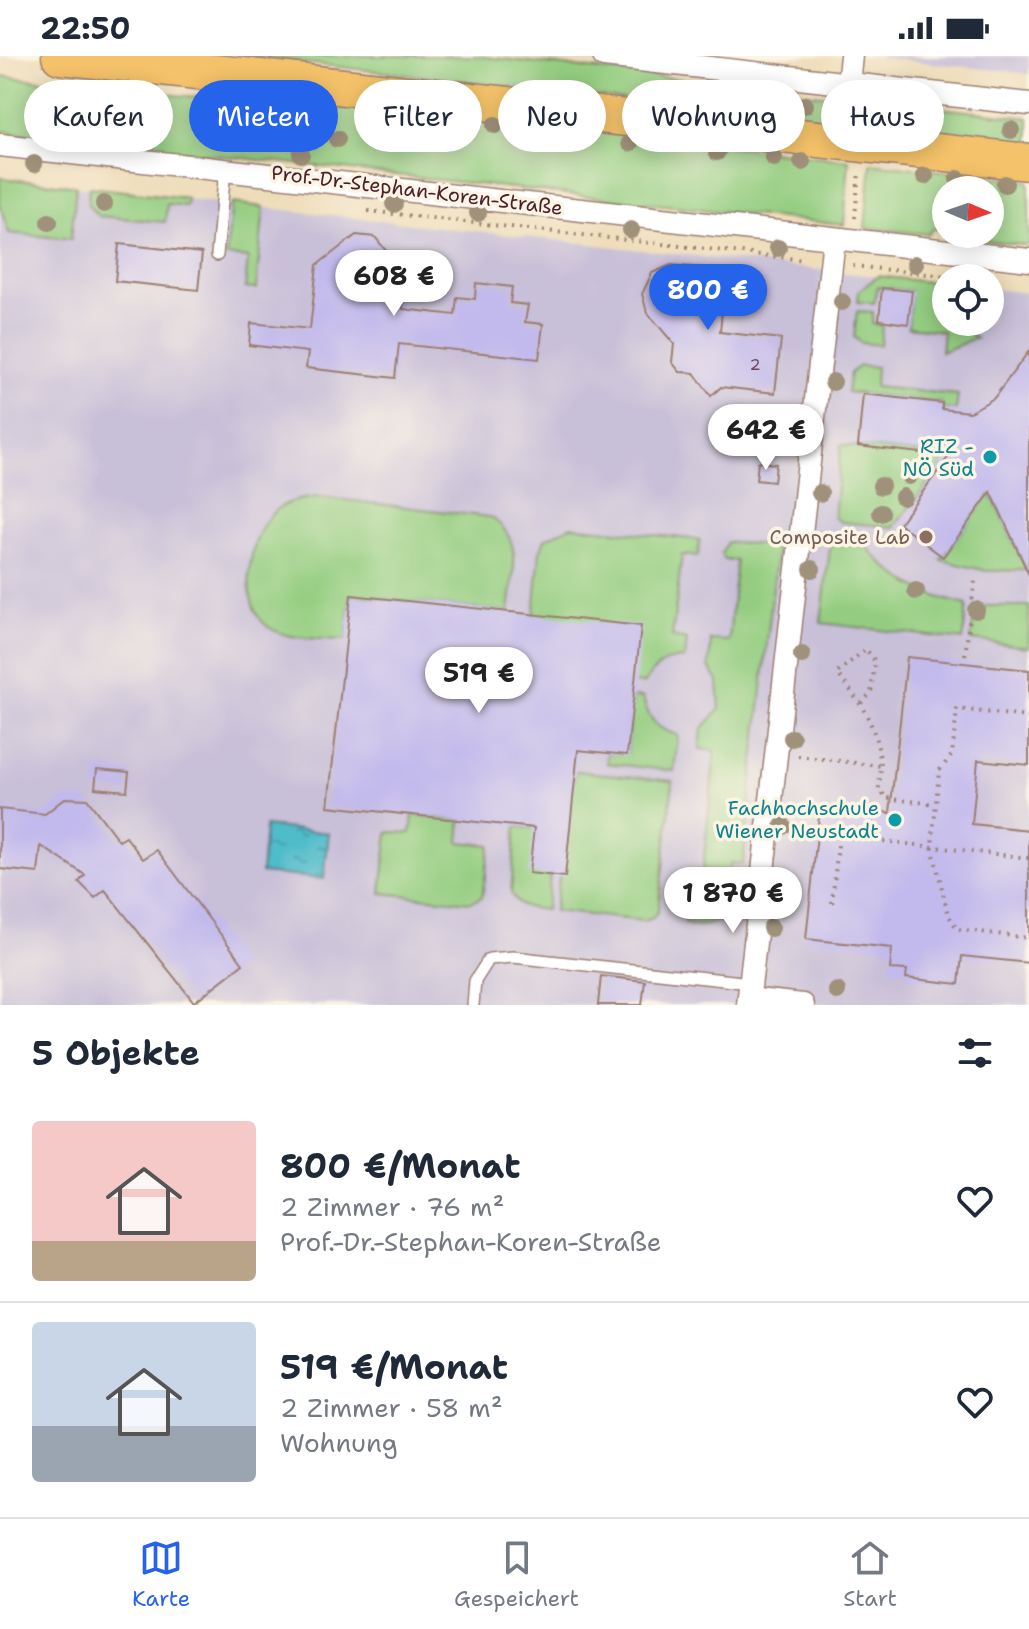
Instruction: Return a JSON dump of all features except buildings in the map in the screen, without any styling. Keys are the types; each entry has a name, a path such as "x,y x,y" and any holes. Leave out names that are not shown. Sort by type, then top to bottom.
{"main road":[{"path":"60,56 1029,162"}],"street":[{"path":"604,56 821,81"},
{"path":"848,80 851,56"},
{"path":"944,95 1029,104"},
{"name":"Prof.-Dr.-Stephan-Koren-Straße","path":"0,145 1029,260"},
{"path":"803,1005 749,996 834,239"}],"lane":[{"path":"217,255 225,168"},
{"path":"473,1005 475,981 489,959 513,957 693,977 749,996"}],"path":[{"path":"965,655 975,580"},
{"path":"861,703 871,693 875,661 866,649 837,673 861,703 876,732 881,766 879,788 886,798 936,804"},
{"path":"1029,717 957,709 952,755 939,771 932,846 948,914 957,929 1029,938"},
{"path":"776,753 881,766"},
{"path":"832,903 839,836 1029,858"}],"shaded area":[{"path":"878,56 1029,56 1029,74 878,57"},
{"path":"0,178 932,282 932,336 1004,336 1004,290 1029,293 1029,1005 0,1005"}],"green space":[{"path":"243,56 476,56 689,80 622,80 622,99 606,98 606,80 498,80 498,85 482,83 482,80 452,80"},
{"path":"0,76 37,80 24,80 24,134 0,131"},
{"path":"805,93 821,95 821,122 805,120"},
{"path":"173,95 189,96 189,152 338,152 338,104 354,105 354,152 482,152 482,118 498,120 498,152 606,152 606,132 622,134 622,152 779,152 849,160 844,225 173,150"},
{"path":"944,108 1029,118 1029,145 944,136"},
{"path":"871,163 985,176 932,176 932,229 929,234 865,228"},
{"path":"0,178 76,186 71,239 9,233 0,205"},
{"path":"1004,178 1029,181 1029,246 1004,243"},
{"path":"89,187 187,198 186,206 167,204 165,222 98,216 88,205"},
{"path":"232,203 264,207 256,289 245,288 248,258 226,256"},
{"path":"878,276 932,282 932,330 908,327 911,291 877,287 874,303 858,302 859,291"},
{"path":"857,311 873,312 872,324 882,325 880,345 861,343 854,337"},
{"path":"943,336 976,338 941,352"},
{"path":"859,366 876,367 875,387 958,395 956,410 942,409 942,403 847,392 850,373"},
{"path":"841,445 937,455 945,462 894,527 841,522 834,517"},
{"path":"989,494 1027,570 987,571 941,560"},
{"path":"319,497 490,517 509,536 513,547 514,572 509,612 351,595 346,640 316,639 275,631 258,616 253,603 250,573 256,541 269,517 280,507"},
{"path":"571,526 700,540 698,556 682,555 672,637 687,640 685,658 666,662 656,668 644,684 635,683 534,615 540,552 545,539"},
{"path":"727,542 769,545 777,550 743,864 730,863 728,884 740,886 737,911 713,923 693,925 686,924 682,905 689,887 701,888 715,751 700,749 702,729 720,709 718,681 709,667 711,640 729,641 736,561 725,560 721,555"},
{"path":"838,543 866,546 899,577 938,597 967,605 963,640 821,623 830,548"},
{"path":"975,606 1029,606 1029,647 971,640"},
{"path":"633,697 643,698 651,718 659,727 678,735 674,771 607,763 607,753 627,754"},
{"path":"576,771 673,781 658,911 653,918 644,921 554,911"},
{"path":"413,815 461,820 459,842 490,845 482,897 471,902 381,893 388,832 411,833"},
{"path":"516,827 534,828 550,875 546,910 521,905 511,893"}],"water":[{"path":"265,826 329,833 324,879 261,873"}],"place":[{"name":"RIZ - NÖ Süd","path":"990,457"},
{"name":"Composite Lab","path":"926,537"},
{"name":"Fachhochschule Wiener Neustadt","path":"895,820"}]}
